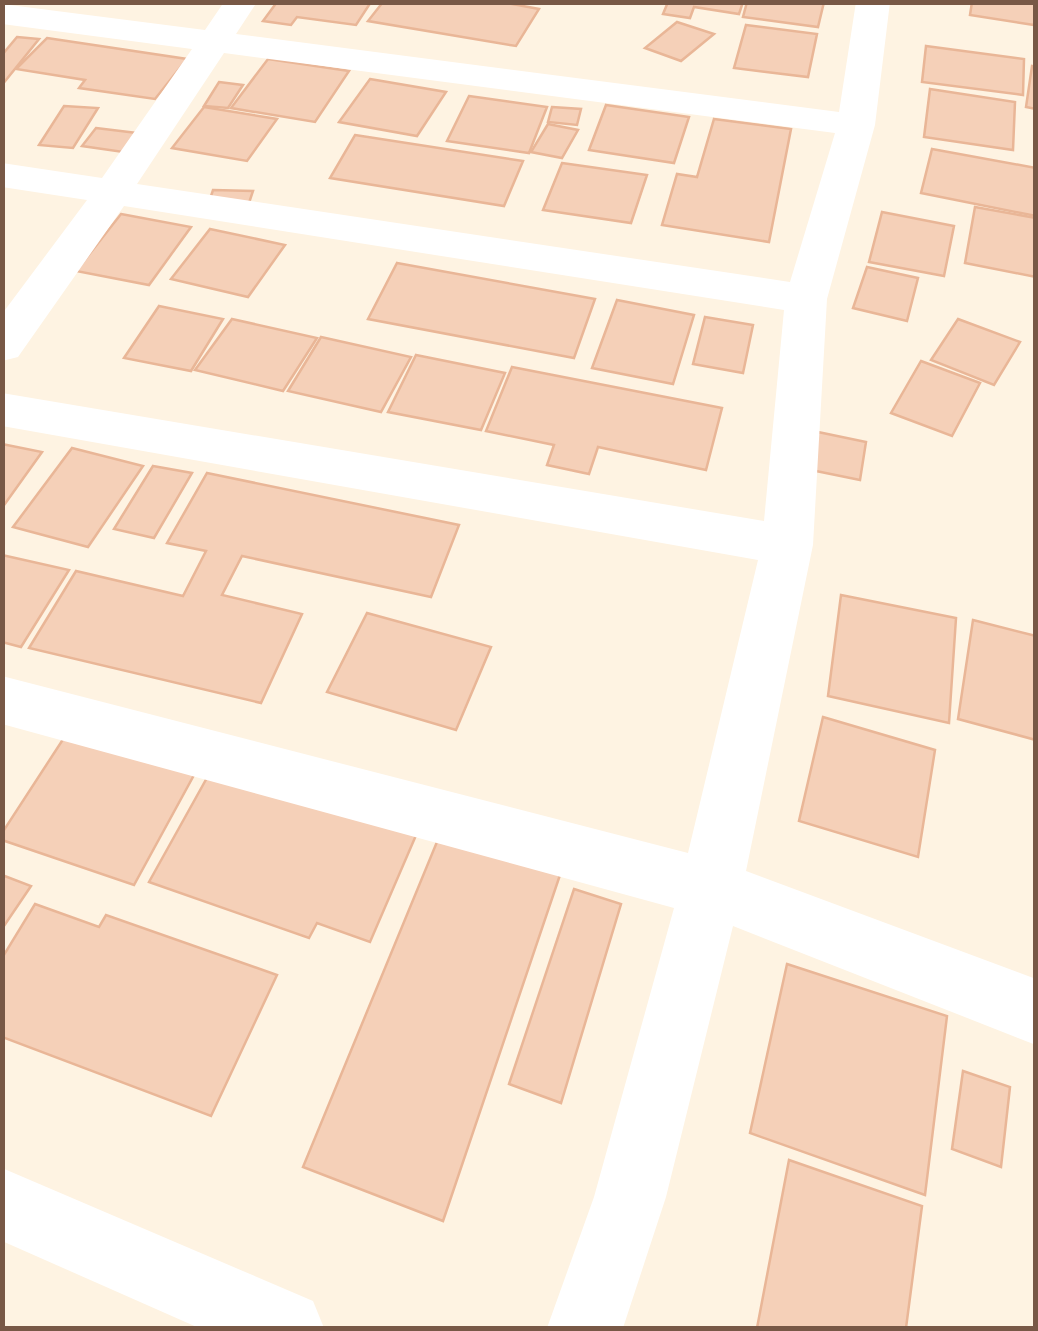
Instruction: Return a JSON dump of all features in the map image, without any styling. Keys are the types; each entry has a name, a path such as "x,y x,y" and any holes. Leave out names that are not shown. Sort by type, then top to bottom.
{"street":[{"path":"2,346 92,227 241,2"},
{"path":"586,1328 630,1197 711,888 787,546 806,299 856,125 873,2"},
{"path":"2,14 856,125"},
{"path":"2,176 806,299"},
{"path":"2,408 787,546"},
{"path":"2,700 711,888 1036,1012"},
{"path":"2,1204 286,1328"}],"building":[{"path":"277,2 371,2 356,25 297,17 291,25 263,21"},
{"path":"383,2 501,2 539,9 516,46 368,21"},
{"path":"668,2 743,2 739,14 694,7 690,18 663,14"},
{"path":"747,2 824,2 818,27 743,17"},
{"path":"972,2 1036,2 1034,25 970,15"},
{"path":"677,22 714,34 681,61 645,48"},
{"path":"746,25 817,34 808,77 734,68"},
{"path":"17,37 39,39 2,85 2,55"},
{"path":"47,38 187,59 155,99 79,88 85,80 16,69"},
{"path":"926,46 1024,59 1023,95 922,82"},
{"path":"268,59 349,71 315,122 231,108"},
{"path":"1032,66 1036,67 1036,109 1026,107"},
{"path":"370,79 446,92 417,136 339,122"},
{"path":"219,82 243,85 228,108 204,106"},
{"path":"930,89 1015,102 1013,150 924,137"},
{"path":"469,96 547,107 529,153 447,141"},
{"path":"606,105 689,117 674,163 589,150"},
{"path":"64,106 98,108 73,148 39,145"},
{"path":"204,107 277,119 247,161 172,148"},
{"path":"552,107 581,109 577,125 548,122"},
{"path":"714,119 791,129 769,242 662,225 677,174 697,177"},
{"path":"548,124 578,130 562,158 531,152"},
{"path":"96,128 137,133 123,152 82,146"},
{"path":"355,135 523,161 504,206 330,178"},
{"path":"932,149 1036,168 1036,216 921,193"},
{"path":"562,163 647,175 631,223 543,210"},
{"path":"213,190 253,191 247,209 207,208"},
{"path":"975,207 1036,218 1036,277 965,263"},
{"path":"882,212 954,226 944,276 869,262"},
{"path":"121,214 191,227 149,285 76,271"},
{"path":"210,229 285,245 248,297 171,279"},
{"path":"397,263 595,299 574,358 368,319"},
{"path":"867,267 918,278 907,321 853,308"},
{"path":"617,300 694,315 673,384 592,368"},
{"path":"159,306 223,319 191,371 124,358"},
{"path":"705,317 753,325 743,373 693,364"},
{"path":"232,319 317,338 283,391 195,370"},
{"path":"958,319 1020,342 994,385 931,360"},
{"path":"321,337 411,357 381,412 288,391"},
{"path":"416,355 505,373 481,430 388,412"},
{"path":"921,361 980,383 952,436 891,413"},
{"path":"512,367 722,408 706,470 598,447 589,474 547,465 554,445 486,431"},
{"path":"818,432 866,442 860,480 811,470"},
{"path":"2,444 42,452 2,508"},
{"path":"72,448 143,466 88,547 13,527"},
{"path":"153,466 192,473 154,538 114,529"},
{"path":"207,473 459,525 431,597 242,556 222,595 302,614 261,703 29,648 76,571 183,596 206,551 167,543"},
{"path":"2,555 69,570 21,647 2,642"},
{"path":"841,595 956,618 949,723 828,696"},
{"path":"367,613 491,647 456,730 327,692"},
{"path":"973,620 1036,636 1036,740 958,719"},
{"path":"823,717 935,750 918,857 799,821"},
{"path":"73,724 200,764 134,885 2,840 2,833"},
{"path":"213,767 417,833 370,942 317,923 309,938 149,882"},
{"path":"439,837 560,875 443,1221 303,1167"},
{"path":"2,875 31,886 2,929"},
{"path":"574,889 621,904 561,1103 509,1084"},
{"path":"35,904 99,927 106,915 277,975 211,1116 2,1037 2,958"},
{"path":"787,964 947,1016 925,1195 750,1133"},
{"path":"963,1071 1010,1087 1001,1167 952,1149"},
{"path":"789,1160 922,1206 906,1328 757,1328"}]}
